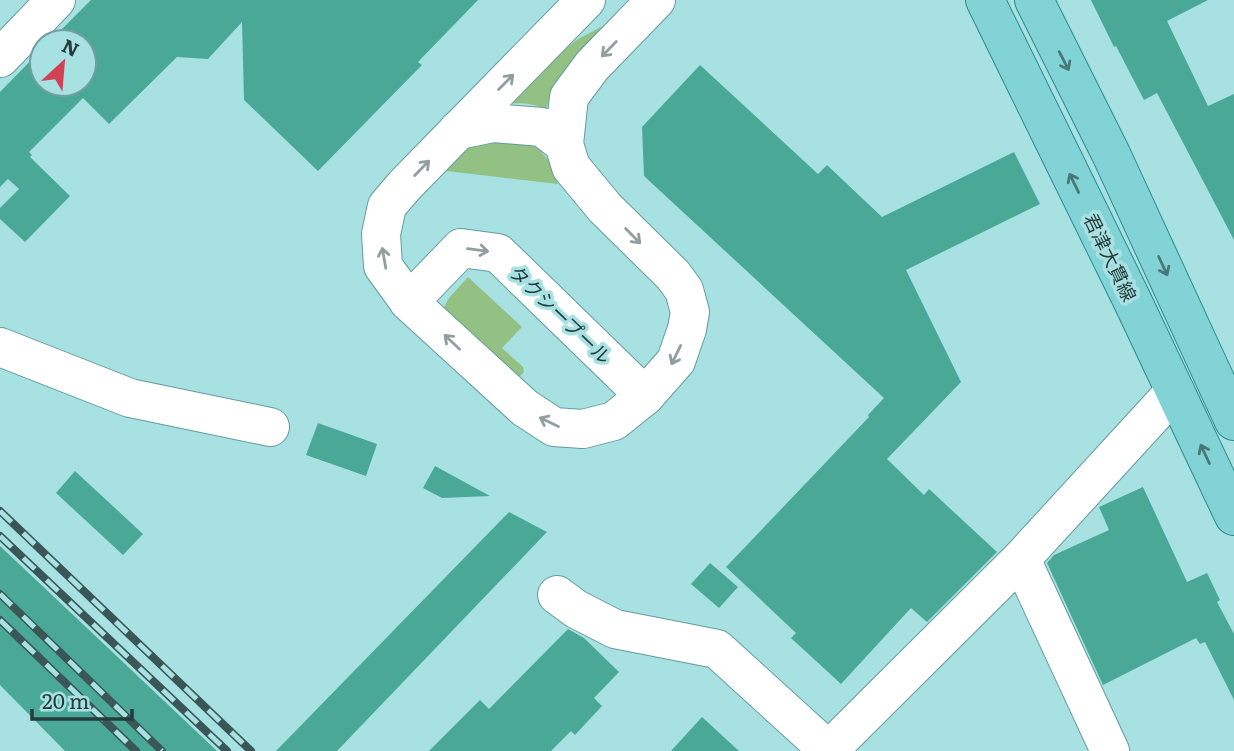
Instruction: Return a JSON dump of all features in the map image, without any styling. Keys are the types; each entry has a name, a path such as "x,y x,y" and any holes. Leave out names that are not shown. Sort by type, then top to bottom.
{"main road":[{"name":"君津大貫線","path":"985,0 1234,516"},
{"path":"1034,0 1111,154 1234,421"}],"street":[{"path":"0,58 56,0"},
{"path":"586,0 387,206 380,234 383,266 409,302 524,408 554,427 583,429 614,421 645,396 676,361 690,312 684,290 673,275 606,208 571,167 564,144 569,97 592,66 656,0"},
{"path":"458,131 493,123 542,127 564,144"},
{"name":"タクシープール","path":"409,302 461,248 498,253 645,396"},
{"path":"0,347 130,398 270,427"},
{"path":"557,595 576,609 615,629 716,649 828,751 1021,559 1175,391"},
{"path":"1021,559 1110,751"}],"green space":[{"path":"603,26 554,87 546,109 529,104 499,104 578,39"},
{"path":"520,140 538,148 549,161 558,184 438,170 463,145"},
{"path":"468,277 522,327 502,348 523,367 524,372 517,379 443,309"}],"building":[{"path":"91,0 478,0 418,62 422,65 318,171 244,100 242,22 208,59 177,57 109,124 83,98 98,98 98,28 63,28"},
{"path":"1091,0 1208,0 1167,21 1208,106 1234,94 1234,240 1157,93 1144,100"},
{"path":"28,63 28,98 83,98 29,152 32,155 30,157 70,196 25,242 0,219 0,208 19,189 8,179 0,187 0,92"},
{"path":"700,65 818,174 827,165 882,217 1014,152 1040,204 906,270 961,382 887,459 924,495 929,489 997,552 927,622 911,608 841,684 791,638 796,633 726,567 884,398 644,176 642,127"},
{"path":"318,423 377,444 366,476 306,455"},
{"path":"435,466 490,496 442,498 423,488"},
{"path":"75,471 143,534 123,555 56,493"},
{"path":"1143,487 1187,582 1207,573 1220,600 1217,602 1234,634 1234,700 1205,642 1200,644 1196,638 1103,685 1047,563 1054,555 1109,530 1099,507"},
{"path":"509,512 547,532 337,751 276,751"},
{"path":"0,546 217,751 65,751 0,685"},
{"path":"710,563 738,587 719,608 691,584"},
{"path":"568,629 584,638 619,672 594,698 602,706 575,735 571,731 551,751 429,751 480,700 489,709"},
{"path":"702,717 739,751 671,751"}],"railway":[{"path":"0,511 251,751"},
{"path":"0,536 227,751"},
{"path":"0,594 162,751"},
{"path":"0,620 136,751"}]}
